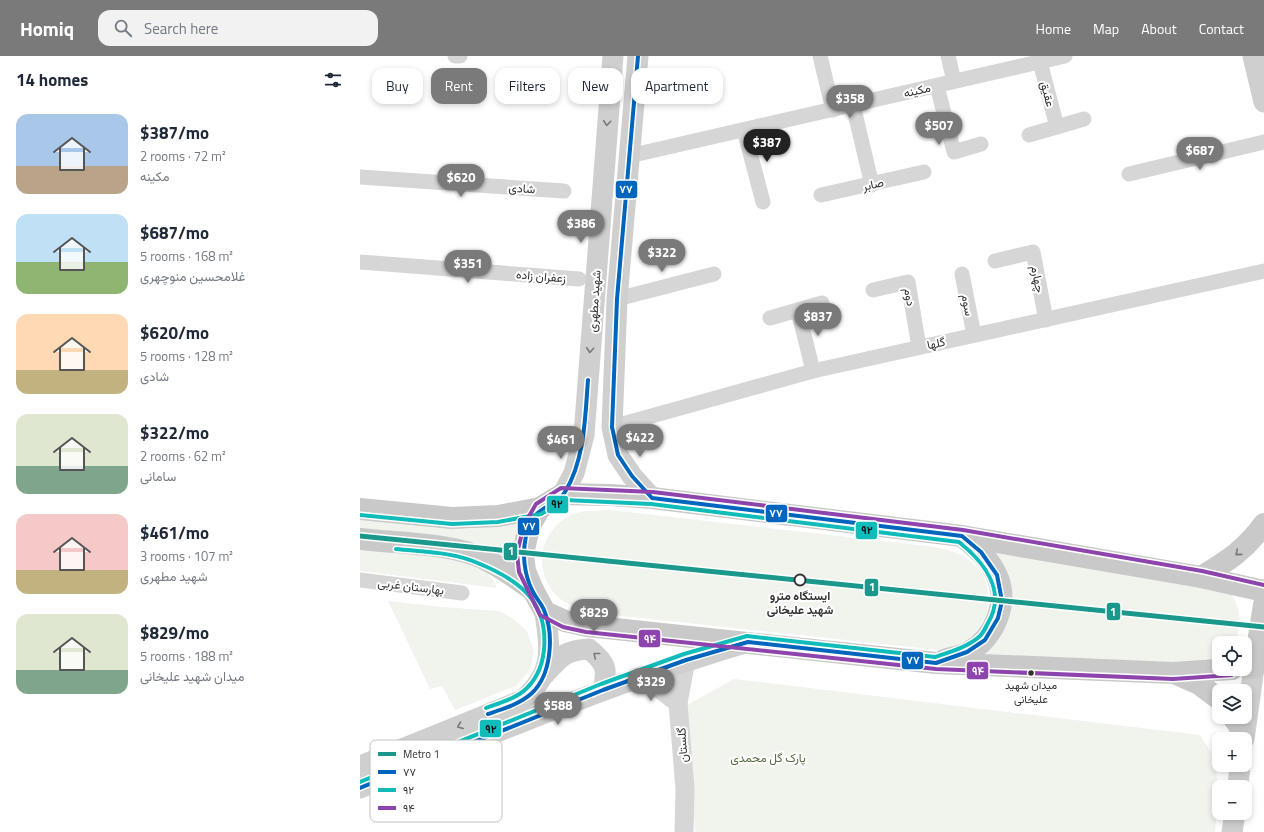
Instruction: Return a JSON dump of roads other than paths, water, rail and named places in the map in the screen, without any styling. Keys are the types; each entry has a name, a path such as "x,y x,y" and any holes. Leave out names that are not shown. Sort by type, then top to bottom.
{"main road":[{"name":"شهید مطهری","path":"564,494 574,473 584,435 613,56"},
{"name":"شهید مطهری","path":"638,56 617,299 612,427 618,455 632,476 652,498"},
{"path":"1253,56 1264,102"},
{"path":"360,509 452,518 498,516 540,508 564,494 652,498 962,536 1201,577 1264,591"},
{"path":"540,508 528,527 523,554 525,571 545,612 550,652 545,674"},
{"path":"1201,577 1229,561 1251,542 1264,524"},
{"path":"936,663 967,652 985,640 998,618 1002,601 997,575 982,552 962,536"},
{"path":"360,539 449,549 475,555 492,563 533,590"},
{"path":"1240,730 1254,668 1264,605"},
{"path":"545,612 565,621 588,626 936,663 1173,673 1212,670"},
{"path":"479,740 603,690 686,660 748,642"},
{"path":"424,740 523,700 535,689 558,659 573,650 589,649 602,660 607,674 603,690"},
{"path":"1173,673 1199,684 1212,694"},
{"path":"360,766 370,762"},
{"path":"360,788 370,784"},
{"path":"1232,832 1234,820"}],"street":[{"path":"455,56 460,56"},
{"path":"820,56 833,110"},
{"path":"948,56 954,82"},
{"name":"مکینه","path":"629,156 954,82 1007,62 1053,58"},
{"name":"عقیق","path":"1053,58 1057,127"},
{"path":"937,86 954,152 981,144"},
{"path":"853,105 872,184"},
{"path":"1030,135 1084,119"},
{"path":"744,130 764,202"},
{"path":"1129,174 1264,142"},
{"name":"صابر","path":"821,195 924,172"},
{"name":"شادی","path":"360,177 564,191"},
{"name":"چهارم","path":"995,261 1033,252 1046,320"},
{"name":"زعفران زاده","path":"360,262 579,280"},
{"name":"گلها","path":"612,427 813,371 1264,271"},
{"path":"617,299 714,274"},
{"name":"سوم","path":"962,274 974,335"},
{"name":"دوم","path":"874,290 908,282 919,347"},
{"path":"770,318 822,303"},
{"path":"798,310 813,371"},
{"name":"بهارستان غربی","path":"360,580 462,593"},
{"name":"گلستان","path":"684,832 685,788 678,703 686,660"},
{"path":"642,676 678,703"}],"metro line":[{"name":"1","path":"360,536 1264,627"}],"place":[{"name":"ایستگاه مترو شهید علیخانی","path":"800,580"},
{"name":"میدان شهید علیخانی","path":"1031,673"}],"park label":[{"name":"پارک گل محمدی","path":"768,757"}]}
